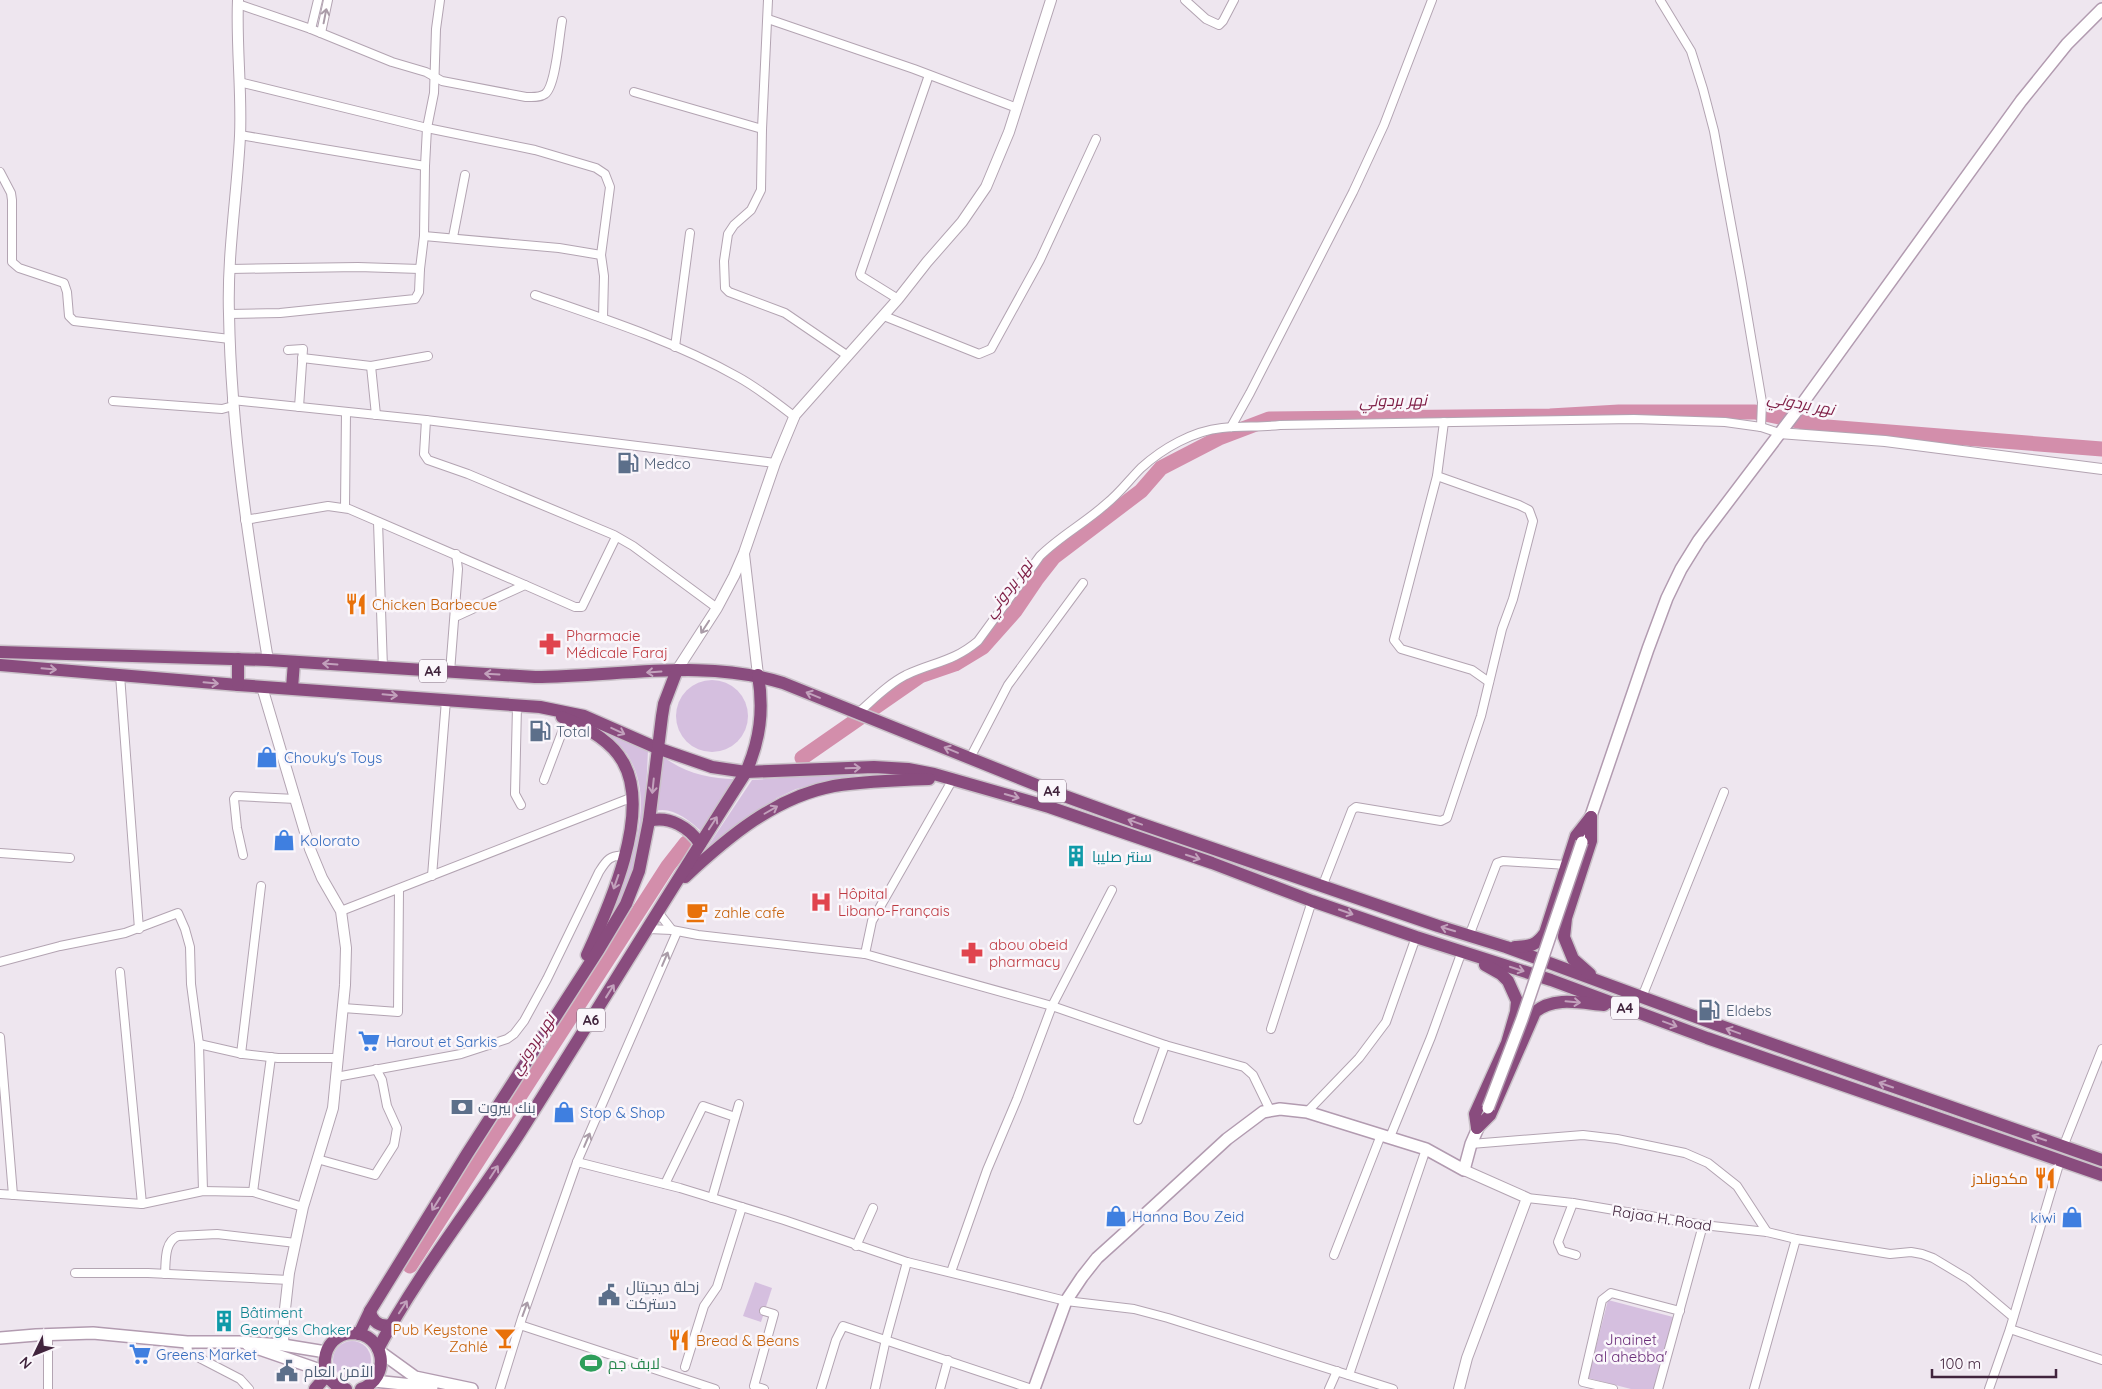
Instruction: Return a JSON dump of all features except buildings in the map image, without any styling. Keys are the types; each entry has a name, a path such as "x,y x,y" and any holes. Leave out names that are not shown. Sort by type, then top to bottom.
{"highway":[{"name":"A4","path":"0,652 268,660 535,677 577,677 677,670 722,670 758,675 783,683 1128,819 1322,887 1506,947 1786,1050 2102,1160"},
{"path":"238,659 238,685"},
{"path":"292,688 294,662"},
{"name":"A4","path":"0,665 262,687 540,707 584,716 658,748 712,767 746,772 874,767 908,769 949,778 1049,807 1212,863 1312,901 1416,937 1551,980 1618,1006 2102,1176"},
{"name":"A6","path":"359,1334 370,1311 621,912 633,888 649,821 664,704 677,670"},
{"name":"A6","path":"374,1381 382,1363 379,1350 391,1325 514,1141 746,772 753,756 760,729 761,702 758,675"},
{"path":"520,706 567,719 599,737 618,754 629,775 633,797 630,834 625,856 604,918 583,965 579,979"},
{"path":"667,898 682,880 725,842 768,811 784,803 833,786 887,780 949,778"},
{"path":"1506,947 1531,946 1540,940 1545,933 1576,836 1591,817"},
{"path":"1591,817 1591,841 1566,918 1564,937 1573,959 1598,980"},
{"path":"649,821 660,818 674,822 687,829 700,844"},
{"path":"1462,951 1501,974 1508,981 1517,1002 1507,1043 1475,1114 1477,1128"},
{"path":"1477,1128 1490,1115 1532,1018 1539,1009 1562,1002 1618,1006"},
{"path":"1782,1064 1786,1050"},
{"path":"370,1311 376,1322 383,1326 391,1325"},
{"path":"346,1389 333,1383 327,1373 324,1362 329,1346 339,1337 352,1333 367,1337 379,1350"},
{"path":"316,1388 327,1373"},
{"path":"361,1389 374,1381"},
{"path":"316,1388 331,1389"}],"main road":[{"path":"1033,1389 1066,1301 1087,1271 1122,1235 1227,1139 1251,1120 1270,1110 1289,1109 1307,1112 1385,1136 1426,1149 1464,1170 1477,1128 1488,1108 1522,1019 1648,649 1671,591 1700,540 1802,404 2021,101 2067,44 2102,9"},
{"path":"0,1338 93,1333 187,1342 240,1342 283,1345 326,1352"},
{"path":"240,1342 268,1354 327,1373"},
{"path":"379,1350 408,1372 421,1379 472,1389"},
{"path":"394,1384 392,1379 394,1373 398,1371 408,1372"},
{"path":"374,1381 439,1389"}],"street":[{"path":"311,29 318,0"},
{"path":"322,33 328,0"},
{"path":"228,314 313,310 415,298 419,295 424,236 427,128 434,93 436,29 440,0"},
{"path":"768,0 761,190 751,210 734,225 728,234 724,261 725,288 729,292 785,313 848,356"},
{"path":"677,670 717,608 744,553 775,462 795,417 884,316 976,203 993,172 1017,108 1051,0"},
{"path":"1185,0 1206,19 1219,25 1234,0"},
{"path":"1231,427 1331,234 1380,133 1432,0"},
{"path":"1660,0 1691,51 1714,131 1762,402 1761,427"},
{"path":"268,660 245,520 233,403 228,314 240,135 238,2 322,33 392,62 426,72 434,78 459,85 538,98 544,95 552,85 562,21"},
{"path":"768,19 1017,108"},
{"path":"898,299 860,274 929,75"},
{"path":"239,82 427,128 535,150 601,171 609,180 610,188 601,255 604,276 603,318"},
{"path":"634,92 762,129"},
{"path":"240,135 425,166"},
{"path":"884,316 979,354 991,349 1040,260 1096,139"},
{"path":"0,172 11,193 12,200 12,262 19,268 64,283 67,289 70,319 92,324 230,339"},
{"path":"454,237 465,174"},
{"path":"675,347 690,233"},
{"path":"424,236 454,237 559,248 601,255"},
{"path":"230,268 358,267 420,269"},
{"path":"535,295 603,318 675,347 738,377 795,417"},
{"path":"288,350 303,349 299,407"},
{"path":"302,358 372,366 428,356"},
{"path":"372,366 376,415"},
{"path":"113,400 222,409 233,403 299,407 426,420 775,462"},
{"path":"345,508 346,412"},
{"path":"858,713 884,690 905,676 956,657 978,641 1040,556 1051,545 1107,504 1142,468 1156,457 1178,442 1202,431 1231,427 1444,422 1634,419 1725,422 2102,469"},
{"path":"426,420 424,454 428,460 468,474 616,536 633,546 717,608"},
{"path":"1444,422 1437,476 1394,640 1401,649 1472,670 1489,682"},
{"path":"1322,887 1352,810 1356,808 1441,821 1447,818 1481,716 1502,629 1520,574 1532,517 1529,510 1520,505 1437,476"},
{"path":"245,520 328,506 345,508 456,554 575,607 582,607 616,536"},
{"path":"378,522 383,668"},
{"path":"744,553 758,675"},
{"path":"450,672 458,569 456,554"},
{"path":"970,758 1008,685 1083,583"},
{"path":"455,617 525,584"},
{"path":"120,675 138,929"},
{"path":"262,687 310,849 322,878 342,911 346,948 343,1008 333,1108 303,1207 289,1280 283,1345"},
{"path":"432,876 446,700"},
{"path":"520,706 515,794 521,805"},
{"path":"544,780 567,719"},
{"path":"865,954 872,920 949,778"},
{"path":"1642,997 1724,792"},
{"path":"243,855 234,800 236,796 296,799"},
{"path":"342,911 633,797"},
{"path":"0,853 70,858"},
{"path":"336,1077 461,1054 507,1039 514,1034 524,1021 548,979 599,872 610,858 625,856"},
{"path":"1469,936 1497,863 1503,861 1567,865"},
{"path":"241,1054 261,886"},
{"path":"343,1008 398,1012 399,889"},
{"path":"951,1272 987,1170 1017,1099 1052,1006 1112,890"},
{"path":"1271,1029 1312,901"},
{"path":"658,912 675,931"},
{"path":"0,962 60,946 138,929 178,913 185,928 190,947 191,984 199,1044 203,1191"},
{"path":"648,929 865,954 1052,1006 1164,1044 1244,1066 1254,1076 1270,1110"},
{"path":"500,1389 520,1325 578,1162 675,931"},
{"path":"1307,1112 1359,1058 1386,1022 1416,937"},
{"path":"1334,1255 1385,1136 1431,1037 1462,951"},
{"path":"120,972 142,1204"},
{"path":"0,1037 13,1195"},
{"path":"199,1044 241,1054 271,1057 338,1058"},
{"path":"1138,1120 1164,1044"},
{"path":"2064,1147 2102,1049"},
{"path":"253,1192 271,1057"},
{"path":"317,1159 375,1175 394,1145 397,1128 387,1106 382,1080 376,1070"},
{"path":"712,1198 739,1104"},
{"path":"665,1184 703,1106 735,1117"},
{"path":"1471,1144 1583,1135 1617,1139 1685,1153 1708,1163 1732,1181 1748,1200 1767,1232"},
{"path":"1349,1375 1426,1149"},
{"path":"1990,1389 2010,1329 2060,1161"},
{"path":"578,1162 665,1184 742,1207 907,1262 1066,1301 1134,1309 1151,1313 1393,1389"},
{"path":"1459,1389 1467,1358 1527,1198 1464,1170"},
{"path":"0,1194 142,1204 203,1191 253,1192 303,1207"},
{"name":"Rajaa H. Road","path":"1527,1198 1573,1203 1703,1225 1767,1232 1796,1239 1890,1254 1911,1252 1922,1254 1933,1258 1968,1280 2013,1317"},
{"path":"1573,1203 1558,1242 1562,1251 1576,1255"},
{"path":"685,1367 704,1306 717,1287 742,1207"},
{"path":"856,1246 873,1208"},
{"path":"1658,1389 1703,1225"},
{"path":"165,1274 169,1245 173,1238 178,1236 217,1234 296,1243"},
{"path":"1754,1389 1796,1239"},
{"path":"875,1389 886,1339 907,1262"},
{"path":"75,1273 165,1274 289,1280"},
{"path":"1613,1389 1583,1382 1602,1300 1611,1293 1680,1311"},
{"path":"764,1311 774,1314 754,1386 764,1389"},
{"path":"520,1325 715,1389"},
{"path":"821,1389 836,1340 843,1326 1033,1389"},
{"path":"2010,1329 2102,1360"},
{"path":"48,1334 48,1389"},
{"path":"187,1342 188,1352 235,1376 249,1389"},
{"path":"940,1389 948,1360"},
{"path":"1328,1389 1337,1371"}],"green space":[{"path":"719,680 738,690 746,702 748,716 746,730 738,742 726,750 705,752 686,742 678,730 676,709 686,690 698,682"},
{"path":"598,728 648,750 644,814 636,861 627,888 608,921 637,838 640,794 636,774 627,754 617,743"},
{"path":"664,757 680,767 698,774 716,778 735,779 701,831 674,812 668,810 655,811"},
{"path":"876,771 796,789 777,798 706,849 752,780"},
{"path":"755,1282 772,1288 761,1322 743,1316"},
{"name":"Jnainet al ahebba'","path":"1608,1300 1673,1317 1655,1389 1631,1389 1588,1378"},
{"path":"352,1341 366,1346 371,1360 366,1374 352,1379 338,1374 333,1360 338,1346"}],"waterway":[{"name":"نهر بردوني","path":"802,758 920,676 955,664 983,647 1015,611 1054,557 1141,491 1161,468 1219,438 1269,419 1550,416 1619,412 1755,412 1827,427 2102,449"},
{"name":"نهر بردوني","path":"410,1266 668,866 686,843"}],"place":[{"name":"Medco","path":"628,463"},
{"name":"Chicken Barbecue","path":"356,604"},
{"name":"Pharmacie Médicale Faraj","path":"550,644"},
{"name":"Total","path":"540,731"},
{"name":"Chouky's Toys","path":"267,757"},
{"name":"Kolorato","path":"284,840"},
{"name":"سنتر صليبا","path":"1076,856"},
{"name":"Hôpital Libano-Français","path":"821,902"},
{"name":"zahle cafe","path":"697,912"},
{"name":"abou obeid pharmacy","path":"972,953"},
{"name":"Eldebs","path":"1709,1010"},
{"name":"Harout et Sarkis","path":"369,1041"},
{"name":"بنك بيروت","path":"462,1107"},
{"name":"Stop & Shop","path":"564,1112"},
{"name":"مكدونلدز","path":"2045,1178"},
{"name":"Hanna Bou Zeid","path":"1116,1216"},
{"name":"kiwi","path":"2072,1217"},
{"name":"زحلة ديجيتال دستركت","path":"609,1295"},
{"name":"Bâtiment Georges Chaker","path":"224,1321"},
{"name":"Pub Keystone Zahlé","path":"505,1338"},
{"name":"Bread & Beans","path":"679,1340"},
{"name":"Greens Market","path":"140,1354"},
{"name":"لابف جم","path":"591,1363"},
{"name":"الأمن العام","path":"287,1371"}]}
